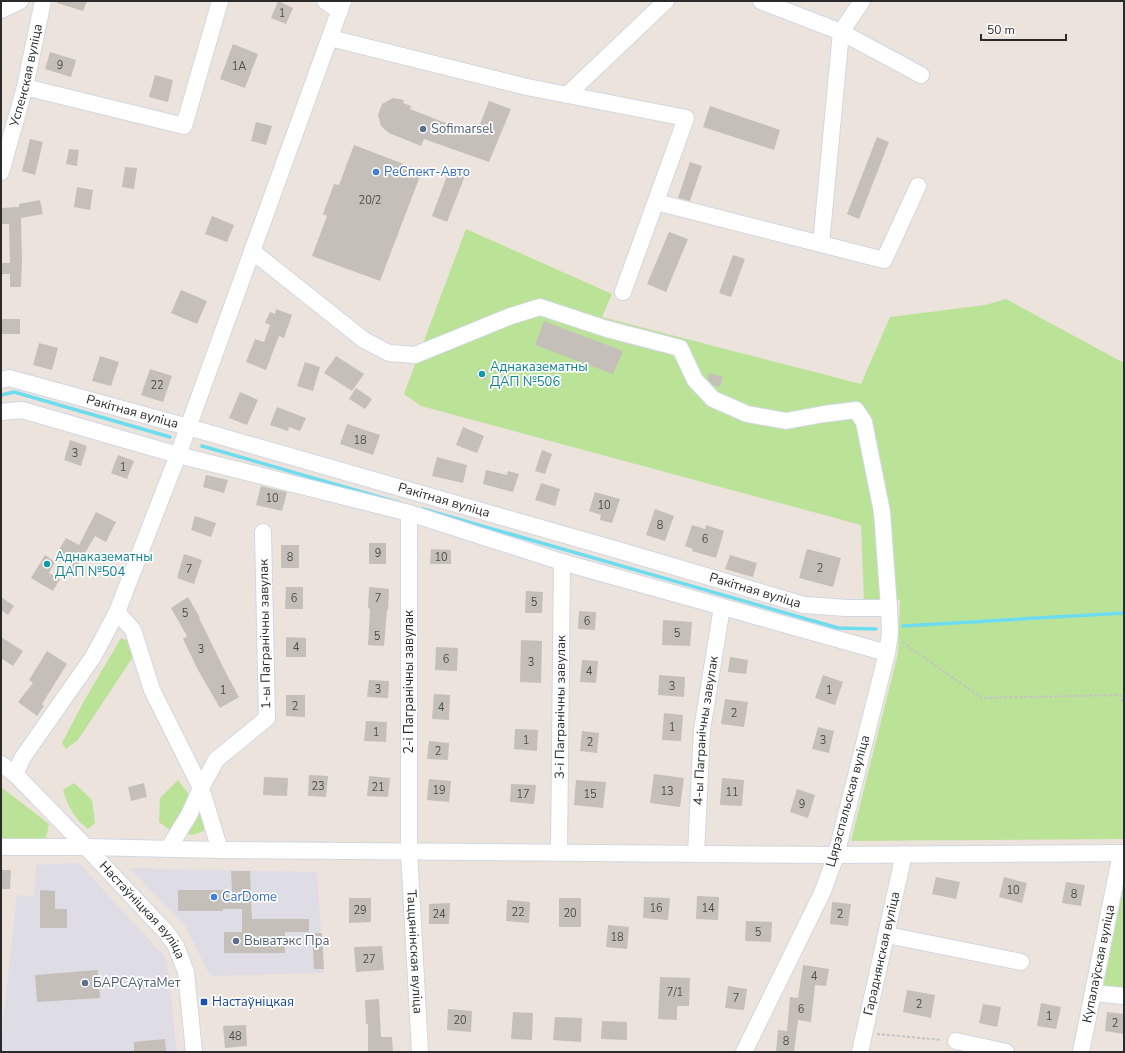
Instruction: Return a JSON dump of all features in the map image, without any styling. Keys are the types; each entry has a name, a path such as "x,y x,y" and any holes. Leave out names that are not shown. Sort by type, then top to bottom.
{"street":[{"path":"1,10 20,1"},
{"name":"Успенская вуліца","path":"1,172 25,87 43,1"},
{"path":"25,87 184,126 220,1"},
{"path":"1,764 15,774 23,757 93,657 117,612 178,455 341,6 325,1"},
{"path":"567,95 666,1"},
{"path":"761,1 841,32 921,75"},
{"path":"821,244 841,32 862,1"},
{"path":"330,38 527,88 686,118 623,292"},
{"path":"656,202 884,260 918,186"},
{"name":"Цярэспальская вуліца","path":"252,251 364,340 389,353 415,355 512,316 540,307 606,329 680,348 695,380 713,400 747,414 786,421 856,410 864,422 882,512 890,633 836,855 823,891 744,1052"},
{"name":"Ракітная вуліца","path":"1,380 10,378 188,427 613,548 804,605 847,608 889,608"},
{"name":"Ракітная вуліца","path":"1,412 22,410 178,455 409,513 562,562 886,653"},
{"name":"2-і Пагранічны завулак","path":"409,513 409,851"},
{"name":"1-ы Пагранічны завулак","path":"201,788 216,760 267,718 263,532"},
{"name":"3-і Пагранічны завулак","path":"559,852 562,562"},
{"name":"4-ы Пагранічны завулак","path":"696,854 702,730 722,607"},
{"path":"117,612 133,630 152,690 201,788 220,850"},
{"name":"Настаўніцкая вуліца","path":"15,774 166,932 176,946 186,972 194,1052"},
{"path":"168,849 189,815 201,788"},
{"path":"1,847 836,855 1123,853"},
{"name":"Таццянінская вуліца","path":"409,851 420,1052"},
{"name":"Купалаўская вуліца","path":"1081,1052 1123,853"},
{"name":"Гараднянская вуліца","path":"860,1052 904,854"},
{"path":"887,935 1021,962"},
{"path":"1093,993 1124,996"},
{"path":"956,1041 1006,1052"}],"path":[{"path":"890,633 982,698 1120,695 1124,704"},
{"path":"864,1032 956,1041"}],"shaded area":[{"path":"79,863 162,954 167,962 177,1052 1,1052 1,1040 17,895 34,896 36,865"},
{"path":"129,868 317,872 324,973 210,976 185,925"}],"green space":[{"path":"466,229 612,294 602,317 861,384 890,317 985,305 1006,299 1124,363 1124,839 851,841 898,653 900,600 864,602 861,525 421,406 404,394"},
{"path":"121,638 127,640 133,657 78,740 66,749 62,743 84,701"},
{"path":"178,780 203,813 204,831 192,835 171,831 159,822 160,798"},
{"path":"74,783 92,800 95,823 88,829 72,812 63,790"},
{"path":"1,787 49,824 46,838 31,840 1,840"},
{"path":"1124,883 1124,991 1103,988"}],"building":[{"path":"58,1 87,1 83,11 57,3"},
{"path":"278,1 293,8 286,24 271,18"},
{"path":"233,44 258,54 245,88 220,79"},
{"path":"50,52 76,60 71,77 45,69"},
{"path":"155,75 173,80 168,102 149,97"},
{"name":"Sofimarsel","path":"393,98 404,100 403,103 411,106 410,109 476,135 489,101 511,109 489,162 424,139 421,146 389,133 381,126 378,115 382,104"},
{"path":"710,106 780,130 774,150 703,127"},
{"path":"256,122 272,126 266,145 251,141"},
{"path":"877,137 889,142 859,219 847,214"},
{"path":"30,139 43,142 35,175 22,171"},
{"path":"354,145 422,171 380,281 312,256 327,216 323,214 334,184 339,185"},
{"path":"69,149 79,150 77,166 66,164"},
{"path":"690,162 702,166 690,201 678,198"},
{"path":"125,167 137,168 134,189 122,187"},
{"path":"450,168 466,173 447,222 432,216"},
{"path":"77,187 93,190 90,210 74,207"},
{"path":"40,200 43,214 21,218 21,287 10,287 10,274 1,274 1,263 10,263 9,224 1,224 1,208 19,207 19,204"},
{"path":"212,216 234,225 227,242 205,234"},
{"path":"669,232 688,239 666,292 647,284"},
{"path":"733,255 745,259 731,297 719,293"},
{"path":"181,290 207,301 197,324 171,313"},
{"path":"276,309 292,315 284,338 279,336 266,370 246,362 255,339 264,342 270,325 265,323 270,312 275,314"},
{"path":"1,319 20,319 20,334 1,334"},
{"path":"544,321 623,351 613,374 535,345"},
{"path":"39,343 58,348 52,370 33,365"},
{"path":"100,356 119,362 111,386 92,381"},
{"path":"336,356 364,374 352,391 324,373"},
{"path":"305,362 320,367 313,391 297,386"},
{"name":"Аднаказематны ДАП №506","path":"479,368 488,371 486,380 476,377"},
{"path":"150,369 172,376 163,402 141,395"},
{"path":"709,373 723,377 720,387 713,385 708,380"},
{"path":"356,388 372,399 365,409 349,399"},
{"path":"240,392 258,400 247,425 229,418"},
{"path":"277,407 306,418 300,431 289,427 288,431 270,425"},
{"path":"347,424 380,435 373,455 340,444"},
{"path":"463,427 484,436 477,453 456,445"},
{"path":"70,440 87,446 81,466 64,460"},
{"path":"542,450 552,454 545,474 535,471"},
{"path":"118,455 134,461 127,479 111,473"},
{"path":"437,457 467,465 463,483 432,476"},
{"path":"486,470 507,475 508,471 519,474 513,492 483,484"},
{"path":"206,475 228,480 224,493 203,487"},
{"path":"541,483 560,489 555,506 535,500"},
{"path":"261,486 287,492 282,511 256,505"},
{"path":"595,492 620,499 612,523 600,520 601,515 589,511"},
{"path":"655,509 674,516 665,541 646,535"},
{"path":"96,512 116,522 106,542 95,536 75,570 68,567 71,561 57,553 66,538 79,545"},
{"path":"195,516 216,523 211,537 191,530"},
{"path":"692,525 705,529 706,525 724,531 716,558 692,551 693,549 685,546"},
{"path":"369,543 386,543 386,564 369,564"},
{"path":"281,545 299,545 299,568 281,568"},
{"path":"431,549 451,550 451,564 430,564"},
{"path":"807,549 841,558 833,587 799,578"},
{"path":"184,554 202,560 194,584 177,578"},
{"path":"45,555 55,562 49,573 60,579 53,591 31,578"},
{"path":"730,555 757,563 753,577 725,569"},
{"path":"286,587 303,587 303,609 285,609"},
{"path":"369,587 389,589 384,646 368,645 370,609 368,608"},
{"path":"526,591 543,592 542,613 525,613"},
{"path":"1,597 14,606 8,615 1,610"},
{"path":"188,597 239,697 220,708 198,670 183,639 187,636 171,608"},
{"path":"579,611 596,612 595,630 578,629"},
{"path":"663,620 692,622 690,646 662,645"},
{"path":"1,637 23,651 13,666 1,658"},
{"path":"286,637 306,638 306,657 286,657"},
{"path":"521,640 542,641 541,683 520,682"},
{"path":"436,647 458,648 457,671 435,670"},
{"path":"47,651 67,664 42,704 44,706 37,716 18,702 33,683 29,680"},
{"path":"730,657 748,660 746,674 728,672"},
{"path":"582,660 598,661 596,683 580,682"},
{"path":"659,675 685,677 684,697 658,695"},
{"path":"823,675 843,682 835,705 815,698"},
{"path":"369,680 389,681 388,698 367,697"},
{"path":"434,694 450,695 449,720 432,719"},
{"path":"286,695 305,695 305,717 286,716"},
{"path":"725,699 748,702 744,727 721,724"},
{"path":"664,713 683,715 681,741 662,740"},
{"path":"366,721 387,722 386,742 364,741"},
{"path":"818,727 834,731 829,753 812,749"},
{"path":"515,729 538,730 537,751 514,749"},
{"path":"582,731 599,733 597,753 580,751"},
{"path":"429,741 449,743 448,760 427,759"},
{"path":"654,774 684,778 680,807 650,803"},
{"path":"309,775 328,776 326,797 308,796"},
{"path":"369,776 390,778 388,797 367,796"},
{"path":"264,777 288,778 287,796 263,795"},
{"path":"722,778 744,780 742,806 720,805"},
{"path":"429,779 451,781 449,802 427,800"},
{"path":"576,780 606,782 603,808 574,805"},
{"path":"144,783 147,797 131,801 128,787"},
{"path":"511,784 536,785 534,804 510,802"},
{"path":"797,789 815,795 808,818 790,812"},
{"path":"1,870 11,870 10,889 1,889"},
{"path":"231,871 250,871 252,919 309,919 309,932 285,932 285,953 224,953 224,932 242,932 242,909 223,909 223,911 178,911 178,890 232,890"},
{"path":"936,877 960,882 956,899 932,894"},
{"path":"1004,877 1027,883 1022,903 999,897"},
{"path":"1066,882 1085,885 1081,906 1062,903"},
{"path":"40,890 55,891 55,909 67,909 67,928 40,928"},
{"path":"697,896 719,897 718,920 696,919"},
{"path":"644,897 670,898 668,920 643,918"},
{"path":"349,898 371,898 371,922 349,923"},
{"path":"559,898 581,898 581,927 559,927"},
{"path":"507,900 530,902 529,923 506,921"},
{"path":"832,902 851,904 848,926 830,924"},
{"path":"450,903 449,924 429,924 429,904"},
{"path":"746,921 772,922 771,942 745,941"},
{"path":"608,925 629,927 627,949 606,947"},
{"path":"312,933 322,933 324,969 314,969"},
{"path":"382,946 384,970 356,972 354,947"},
{"path":"803,965 829,969 826,986 815,985 811,1022 798,1020 794,1052 776,1051 778,1030 787,1031 790,997 798,998"},
{"path":"98,970 100,998 37,1002 35,975"},
{"path":"660,977 690,978 689,1006 677,1006 677,1020 658,1019"},
{"path":"728,986 747,989 744,1010 725,1008"},
{"path":"907,990 935,995 931,1018 903,1012"},
{"path":"379,999 381,1037 392,1037 393,1052 368,1052 368,1024 366,1024 365,1000"},
{"path":"1041,1003 1061,1007 1056,1029 1037,1026"},
{"path":"983,1004 1001,1007 997,1027 979,1023"},
{"path":"448,1009 472,1011 471,1032 447,1030"},
{"path":"513,1012 533,1013 532,1040 511,1039"},
{"path":"1107,1012 1124,1014 1124,1034 1105,1031"},
{"path":"555,1017 582,1018 581,1042 553,1040"},
{"path":"602,1021 627,1022 627,1040 601,1039"},
{"path":"246,1025 247,1046 225,1048 223,1026"},
{"path":"165,1039 166,1052 134,1052 134,1042"}],"waterway":[{"path":"1,395 14,392 170,437"},
{"path":"202,446 400,503"},
{"path":"423,509 838,628 876,629"},
{"path":"903,626 1124,613"}],"place":[{"name":"Sofimarsel","path":"423,129"},
{"name":"РеСпект-Авто","path":"376,172"},
{"name":"Аднаказематны ДАП №506","path":"482,374"},
{"name":"Аднаказематны ДАП №504","path":"47,564"},
{"name":"CarDome","path":"214,897"},
{"name":"Выватэкс Пра","path":"236,941"},
{"name":"БАРСАўтаМет","path":"85,983"},
{"name":"Настаўніцкая","path":"204,1002"}]}
